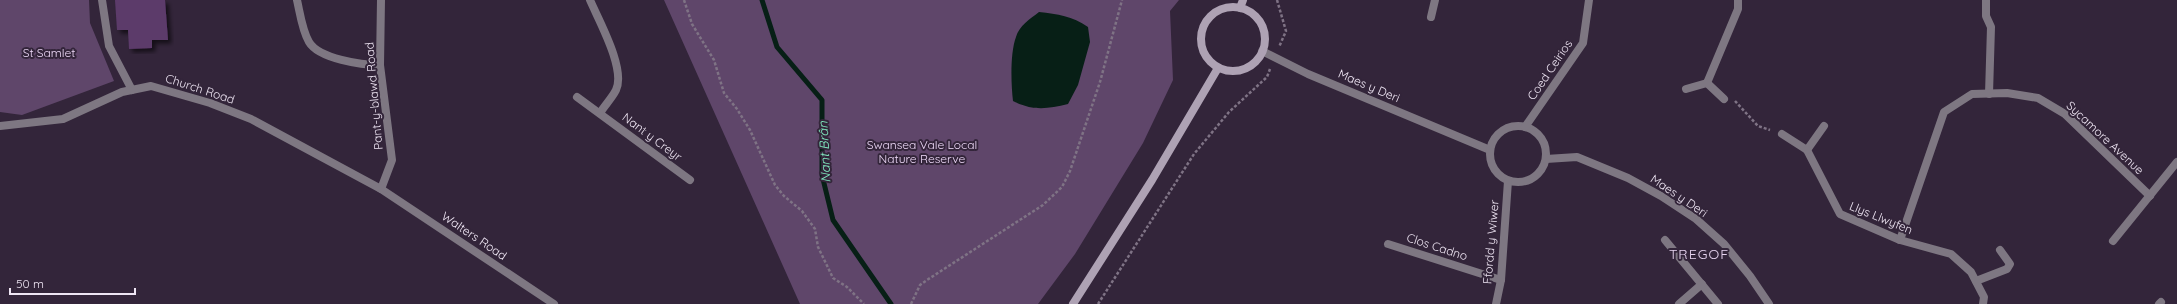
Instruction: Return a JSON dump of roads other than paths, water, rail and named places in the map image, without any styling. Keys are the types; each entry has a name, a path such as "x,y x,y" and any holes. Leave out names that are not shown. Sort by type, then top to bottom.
{"main road":[{"path":"1240,8 1243,0"},
{"path":"1228,8 1240,8 1252,14 1261,24 1264,33 1262,50 1258,58 1244,69 1227,70 1218,68 1209,61 1203,51 1201,40 1203,28 1208,18 1217,11 1228,8"},
{"path":"1073,304 1152,180 1218,68"}],"street":[{"path":"102,0 108,46 132,90"},
{"path":"297,0 309,42 320,51 339,59 363,65 380,65"},
{"name":"Pant-y-blawd Road","path":"381,0 380,65 392,160 381,188"},
{"path":"590,0 617,64 619,77 616,89 600,113"},
{"path":"1431,17 1435,0"},
{"name":"Coed Ceirios","path":"1525,126 1583,43 1589,0"},
{"path":"1686,89 1707,82 1738,9 1738,0"},
{"path":"1986,0 1986,16 1991,27 1989,94"},
{"name":"Maes y Deri","path":"1262,50 1308,74 1490,150"},
{"path":"1707,82 1724,99"},
{"name":"Church Road","path":"0,126 63,119 122,92 151,86 210,103 244,117 381,188"},
{"name":"Sycamore Avenue","path":"1900,240 1944,112 1972,94 2007,93 2038,98 2065,114 2150,196"},
{"name":"Nant y Creyr","path":"577,97 690,180"},
{"path":"1513,126 1525,126 1537,133 1544,144 1546,160 1541,171 1533,178 1521,182 1508,181 1495,170 1490,156 1490,150 1492,141 1500,132 1513,126"},
{"path":"1782,134 1808,150 1824,126"},
{"name":"Llys Llwyfen","path":"1808,150 1840,214 1900,240 1951,254 1971,272 1984,296 1983,304"},
{"name":"Maes y Deri","path":"1546,160 1577,157 1628,178 1662,196 1696,219 1724,244 1750,276 1769,304"},
{"path":"2113,241 2177,162"},
{"name":"Ffordd y Wiwer","path":"1496,304 1501,280 1508,181"},
{"name":"Walters Road","path":"381,188 554,304"},
{"path":"1665,240 1718,304"},
{"name":"Clos Cadno","path":"1388,244 1501,280"},
{"path":"1976,281 2007,269 2010,264 2000,250"},
{"path":"1679,304 1702,284"}],"waterway":[{"name":"Nant Brân","path":"762,0 777,47 822,100 822,175 833,220 891,304"}],"district":[{"name":"TREGOF","path":"1699,254"}],"park label":[{"name":"St Samlet","path":"49,53"},
{"name":"Swansea Vale Local Nature Reserve","path":"922,152"}]}
